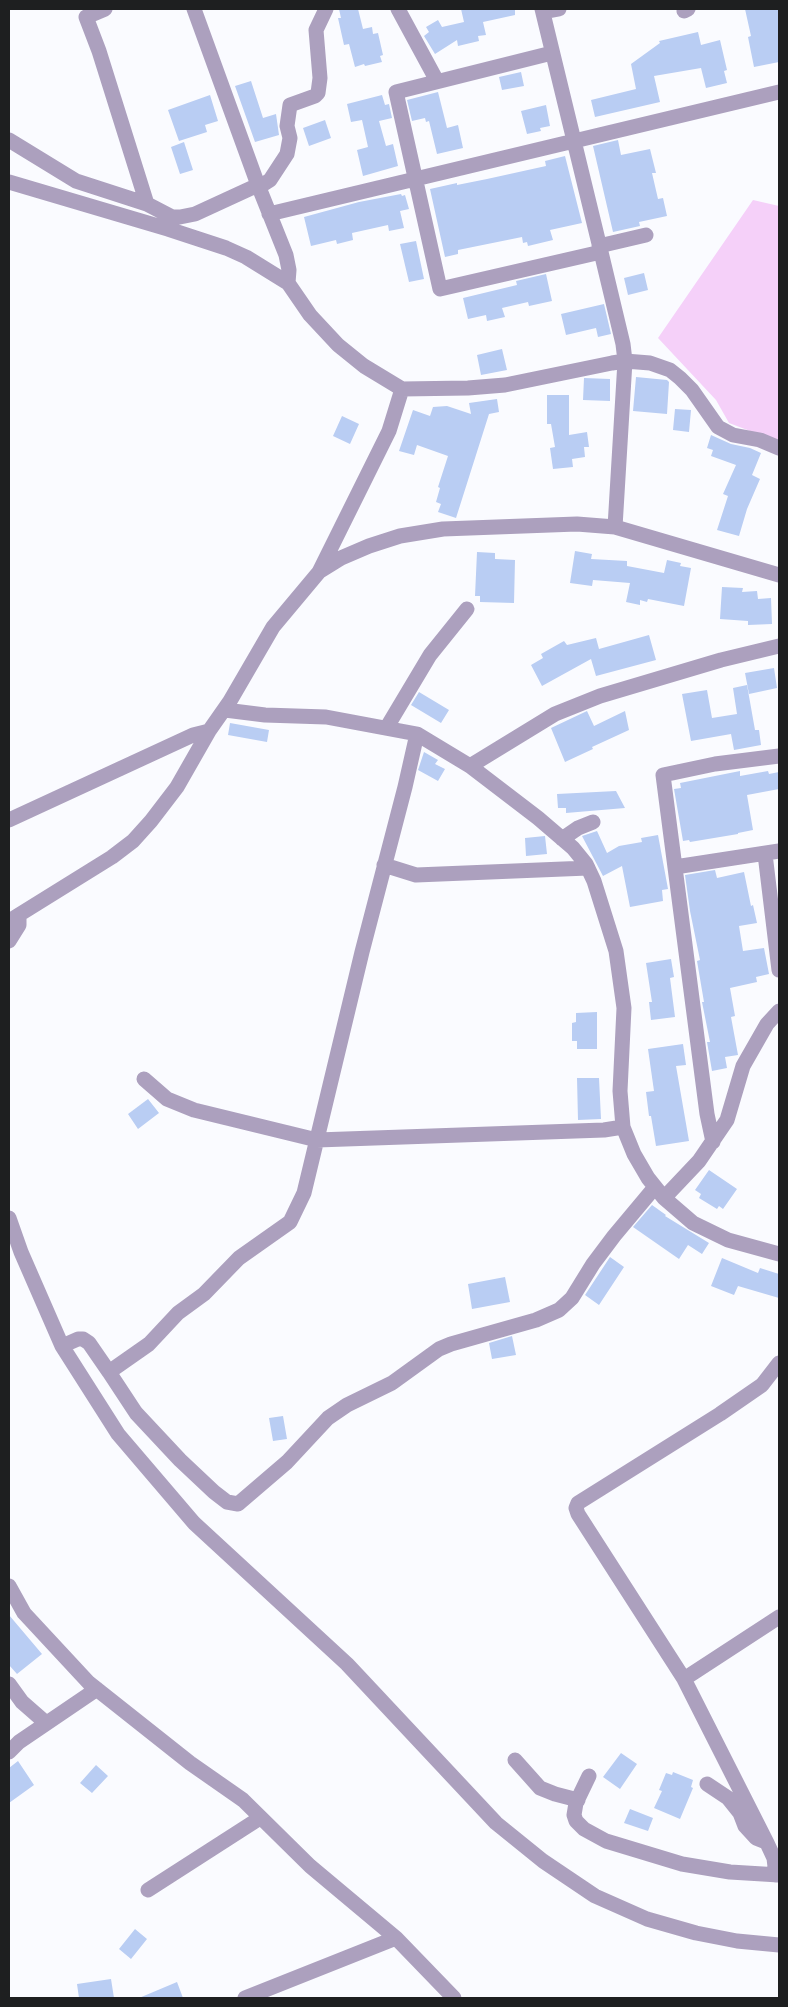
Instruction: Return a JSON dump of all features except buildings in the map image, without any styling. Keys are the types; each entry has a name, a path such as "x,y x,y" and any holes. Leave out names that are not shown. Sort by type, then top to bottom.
{"street":[{"path":"105,9 86,17 99,51 147,204"},
{"path":"194,9 258,186 286,255 288,283"},
{"path":"170,223 195,214 270,180 287,154 290,138 287,126 290,105 315,96 318,93 320,78 316,30 326,9"},
{"path":"398,9 437,81"},
{"path":"558,9 542,10 624,344 626,361 615,527"},
{"path":"552,53 396,92 440,289 600,249 646,235"},
{"path":"269,214 415,181 779,92"},
{"path":"9,140 76,181 147,204 170,223"},
{"path":"9,182 170,223 246,257 288,283 310,315 338,345 364,366 402,390 505,385 626,361 650,363 670,370 692,390 718,426 733,435 760,440 779,448"},
{"path":"9,941 19,925 14,918 133,841 177,787 209,731 225,710 273,627 318,572 389,431 402,390"},
{"path":"318,572 341,558 400,536 443,529 577,524 615,527 779,575"},
{"path":"387,727 430,655 467,609"},
{"path":"470,766 555,714 600,696 721,660 779,646"},
{"path":"225,710 266,715 326,717 417,734 470,766 573,848 588,868 600,897 616,951 624,1008 620,1091 623,1127 634,1154 659,1192 693,1223 728,1240 779,1254"},
{"path":"9,820 193,735 209,731"},
{"path":"109,1372 149,1344 178,1313 204,1294 240,1258 290,1222 304,1193 354,981 417,734"},
{"path":"713,1142 707,1114 663,775 715,764 779,756"},
{"path":"562,839 578,828 593,822"},
{"path":"676,867 772,853 779,970"},
{"path":"384,865 416,875 588,868"},
{"path":"62,1346 78,1339 83,1339 89,1343 136,1413 214,1492 227,1502 238,1504 288,1462 328,1418 347,1405 392,1383 439,1349 536,1320 559,1310 572,1298 593,1264 614,1236 659,1192 699,1162 727,1120 743,1066 766,1024 779,1011"},
{"path":"144,1079 167,1099 194,1110 317,1140 604,1130 623,1127"},
{"path":"9,1218 21,1252 62,1346 118,1434 194,1523 347,1664 496,1822 543,1861 595,1896 647,1919 696,1933 737,1941 779,1945"},
{"path":"588,1776 574,1811 576,1821 584,1829 606,1841 682,1864 730,1872 777,1874 774,1858 767,1843 684,1679 578,1514 576,1508 578,1503 711,1420 762,1385 779,1363"},
{"path":"9,1586 24,1613 97,1688 190,1763 243,1800 310,1866 396,1938 454,1998"},
{"path":"684,1679 779,1617"},
{"path":"9,1684 22,1702 46,1723"},
{"path":"9,1752 46,1723 97,1688"},
{"path":"515,1760 540,1788 554,1794 578,1800"},
{"path":"707,1784 728,1798 740,1813 745,1826 756,1838 767,1843"},
{"path":"148,1890 260,1818"},
{"path":"245,1998 396,1938"}],"shaded area":[{"path":"753,200 779,206 779,442 729,423 716,400 658,338"}]}
